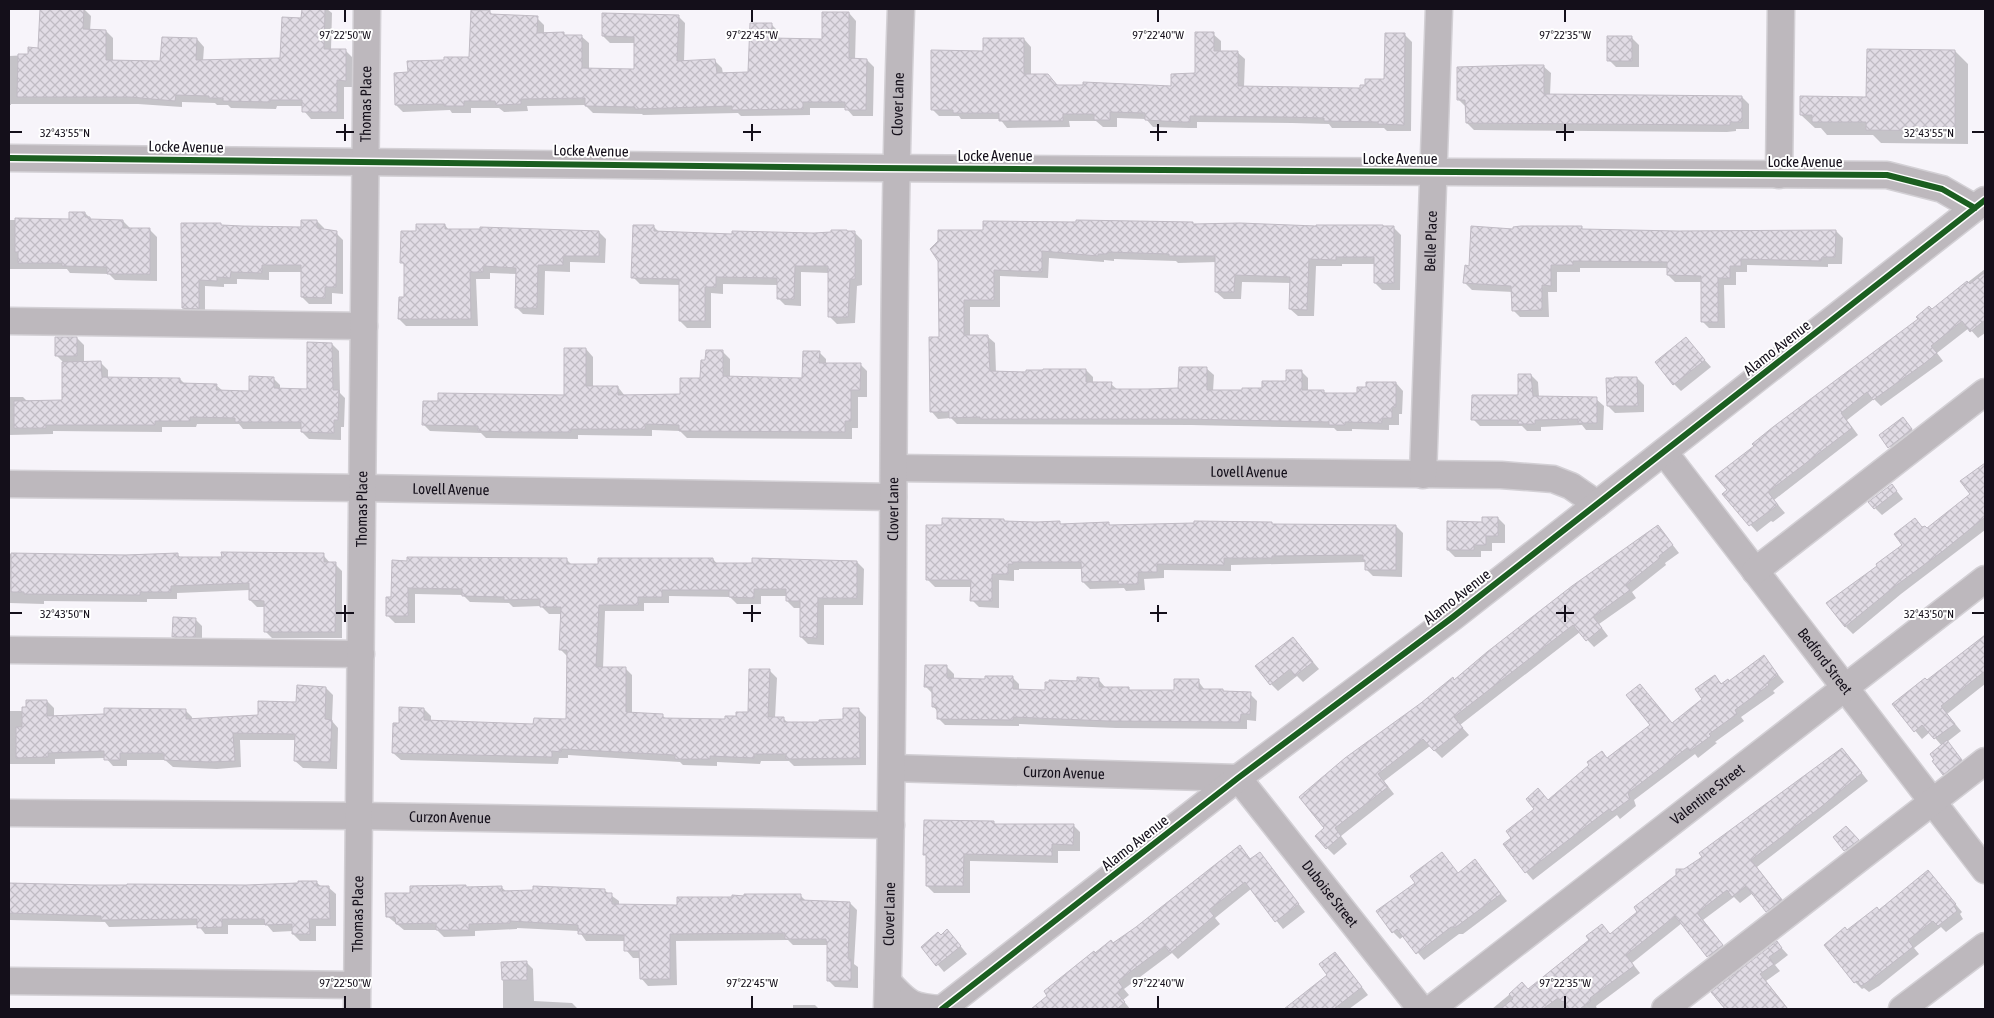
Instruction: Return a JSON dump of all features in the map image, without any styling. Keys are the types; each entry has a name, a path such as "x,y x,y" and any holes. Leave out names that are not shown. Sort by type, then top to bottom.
{"street":[{"name":"Thomas Place","path":"357,997 367,9"},
{"name":"Clover Lane","path":"887,1009 892,768 897,168 902,9"},
{"name":"Belle Place","path":"1423,475 1439,9"},
{"path":"1779,175 1781,9"},
{"name":"Locke Avenue","path":"9,158 897,168 1887,175 1942,189 1980,204"},
{"name":"Alamo Avenue","path":"942,1009 1238,778 1453,617 1980,204"},
{"path":"9,321 364,326"},
{"path":"1755,571 1985,392"},
{"name":"Bedford Street","path":"1664,452 1985,870"},
{"name":"Lovell Avenue","path":"894,468 1502,475 1553,480 1572,486 1597,504"},
{"name":"Lovell Avenue","path":"9,484 362,488 893,498"},
{"name":"Valentine Street","path":"1430,1009 1985,579"},
{"path":"9,650 361,654"},
{"path":"1665,1009 1888,835 1934,803 1985,761"},
{"name":"Curzon Avenue","path":"892,768 1238,778"},
{"name":"Duboise Street","path":"1238,778 1421,1009"},
{"name":"Curzon Avenue","path":"9,813 359,816 891,825"},
{"path":"1902,1009 1985,946"},
{"path":"9,981 357,997"},
{"path":"888,982 902,998 919,1007 942,1009"}],"building":[{"path":"40,9 84,9 83,29 106,30 106,60 160,61 162,37 197,38 196,60 280,58 282,17 301,18 302,9 325,9 324,49 346,49 346,81 337,80 337,112 302,112 302,100 270,100 270,102 223,101 223,98 209,98 209,96 176,95 175,101 130,97 17,97 18,54 28,54 28,47 38,48"},
{"path":"471,10 490,10 490,14 538,16 537,33 564,32 564,35 582,35 582,68 634,69 634,37 602,36 602,13 679,15 677,61 715,59 717,73 748,72 750,23 772,23 772,38 822,39 822,12 849,12 849,58 867,59 866,110 845,110 845,102 803,102 803,109 732,110 732,106 635,109 635,107 585,106 585,98 521,99 521,104 496,105 495,101 464,101 464,106 444,106 444,104 395,105 394,73 408,72 407,61 444,60 444,57 469,57"},
{"path":"1195,32 1214,32 1214,51 1238,51 1238,86 1360,88 1360,85 1365,85 1365,79 1384,79 1385,33 1405,33 1404,125 1378,124 1378,122 1324,121 1324,118 1284,117 1190,116 1190,122 1181,122 1145,120 1145,113 1110,112 1110,120 1094,120 1094,114 1063,114 1063,121 999,121 999,113 953,113 953,110 931,110 931,50 983,51 983,38 1024,38 1024,74 1048,74 1057,85 1083,85 1083,82 1171,86 1171,74 1195,73"},
{"path":"1607,36 1632,36 1632,61 1607,61"},
{"path":"1867,49 1955,50 1955,131 1866,130 1866,122 1812,122 1812,115 1800,115 1800,96 1866,97"},
{"path":"1544,65 1544,94 1742,96 1742,122 1730,122 1730,125 1466,123 1465,100 1457,100 1457,67"},
{"path":"69,212 85,212 85,217 90,217 90,219 123,220 123,228 150,228 150,274 107,274 107,267 62,266 62,263 18,263 18,252 15,252 15,218 69,219"},
{"path":"301,220 317,220 317,228 337,231 336,287 325,287 325,298 301,297 301,265 262,265 262,273 231,272 230,278 217,277 217,281 199,280 199,309 182,308 181,223 301,227"},
{"path":"1076,220 1193,222 1193,224 1394,226 1394,283 1374,283 1374,257 1336,257 1336,260 1309,259 1307,310 1289,309 1290,277 1235,275 1234,292 1215,292 1215,256 1169,256 1169,254 1108,252 1107,254 1098,254 1098,256 1042,251 1042,272 994,270 994,300 964,300 964,335 988,335 990,371 1026,372 1026,370 1043,369 1086,369 1086,382 1112,382 1111,389 1148,389 1178,388 1179,367 1207,367 1207,390 1242,390 1242,388 1262,388 1262,381 1286,381 1286,370 1302,370 1302,390 1324,390 1324,393 1357,393 1357,387 1366,387 1366,382 1396,382 1396,407 1392,407 1392,418 1382,418 1382,423 1345,422 1345,425 1329,425 1329,422 1184,419 949,418 949,412 930,412 929,337 939,337 938,261 930,249 938,241 938,230 983,230 983,221 1076,222"},
{"path":"416,224 445,224 445,229 480,229 480,227 599,231 599,256 563,256 563,265 538,265 537,308 515,308 516,268 483,266 483,272 470,272 471,319 398,319 399,297 404,297 404,263 400,263 401,231 416,231"},
{"path":"633,225 654,225 654,231 732,234 732,231 814,233 831,232 831,230 855,231 855,279 850,279 848,317 828,317 828,266 795,266 794,299 777,299 777,278 716,277 716,287 705,287 705,321 679,321 679,279 631,278"},
{"path":"1471,226 1513,229 1513,227 1521,226 1582,226 1582,229 1677,231 1836,230 1835,257 1822,257 1821,261 1741,259 1741,266 1730,266 1730,278 1718,278 1718,322 1701,322 1701,276 1667,275 1667,262 1573,261 1573,265 1551,265 1551,286 1542,285 1542,310 1512,311 1511,286 1463,283 1465,265 1469,266"},
{"path":"1985,272 1985,320 1970,332 1962,321 1931,346 1937,353 1925,363 1873,400 1867,392 1841,413 1852,428 1768,492 1778,505 1749,526 1722,494 1727,490 1715,476 1754,446 1752,444 1773,427 1918,319 1916,317 1929,306 1932,309 1967,281 1970,284"},
{"path":"55,337 77,337 77,356 55,356"},
{"path":"1686,337 1705,360 1673,385 1655,362"},
{"path":"307,342 332,343 333,390 339,390 338,420 334,420 334,433 301,432 301,422 235,422 235,418 190,417 190,421 155,421 155,425 46,425 46,428 14,428 14,401 62,400 62,362 101,361 102,377 180,378 180,383 217,384 216,390 249,391 249,376 274,377 274,388 307,389"},
{"path":"564,348 586,348 586,386 618,386 618,395 680,394 680,378 700,378 701,360 705,360 706,350 723,350 723,376 802,378 803,351 820,351 819,363 861,363 860,390 851,390 851,421 845,421 845,432 679,431 679,425 645,424 645,429 571,429 571,432 512,432 478,431 478,426 422,425 423,401 438,401 438,393 564,395"},
{"path":"1518,374 1531,374 1533,396 1597,397 1597,423 1578,423 1578,419 1535,420 1535,424 1518,424 1518,420 1471,420 1472,395 1518,395"},
{"path":"1637,377 1638,406 1607,406 1606,378"},
{"path":"1903,417 1912,429 1888,448 1879,435"},
{"path":"1985,463 1985,517 1845,627 1826,603 1877,566 1876,564 1902,545 1894,534 1915,518 1922,527 1925,526 1927,528 1970,494 1960,481"},
{"path":"1892,484 1897,491 1874,509 1868,502"},
{"path":"1482,517 1498,517 1498,536 1486,536 1486,545 1474,545 1474,550 1447,550 1447,521 1482,522"},
{"path":"942,518 1004,519 1004,521 1036,522 1060,521 1060,524 1109,522 1109,525 1194,523 1194,521 1396,525 1396,570 1365,570 1363,555 1224,558 1224,565 1157,564 1157,572 1138,572 1138,584 1118,584 1118,581 1082,582 1081,562 1013,562 1013,564 1008,564 1008,574 992,574 992,601 970,601 971,580 926,580 926,525 942,525"},
{"path":"1658,525 1673,545 1626,585 1630,590 1593,617 1602,628 1586,641 1573,625 1454,717 1463,728 1434,751 1423,739 1378,774 1388,787 1335,828 1341,836 1326,849 1315,836 1324,828 1299,797 1345,758 1421,703 1453,677 1454,680 1572,586"},
{"path":"221,552 324,553 324,562 336,562 335,632 264,632 264,601 249,600 249,583 171,586 171,592 140,592 140,595 24,594 24,592 11,592 11,553 126,555 178,553 178,557 222,557"},
{"path":"407,557 567,558 567,564 598,564 598,558 713,558 713,563 752,563 752,558 857,561 857,598 818,598 817,638 800,637 800,601 786,601 786,589 754,589 754,598 729,597 729,590 662,590 662,597 638,597 638,605 599,605 596,667 626,667 626,712 663,714 663,718 725,719 725,716 736,716 736,712 748,712 749,669 770,669 768,717 784,717 784,722 819,722 819,720 843,719 843,708 859,708 860,758 786,759 786,754 754,754 754,758 710,756 710,759 675,759 675,755 562,749 561,752 552,751 552,757 392,753 393,723 399,723 399,707 424,708 424,720 533,724 534,718 566,719 567,650 559,650 561,607 540,607 540,599 504,600 504,597 462,596 462,589 408,588 408,616 386,616 386,597 391,597 392,560 407,561"},
{"path":"173,617 196,618 195,637 172,637"},
{"path":"1985,635 1985,671 1941,706 1955,724 1934,739 1922,725 1914,732 1892,704 1925,678 1927,680"},
{"path":"1293,637 1313,662 1295,676 1290,669 1270,685 1255,666"},
{"path":"1764,655 1778,675 1767,683 1769,685 1735,710 1737,714 1709,734 1711,736 1690,751 1687,748 1628,793 1630,799 1612,812 1609,809 1525,873 1503,844 1511,838 1506,831 1534,809 1526,799 1538,788 1548,800 1589,765 1587,762 1602,751 1607,758 1650,725 1626,695 1640,684 1672,723 1702,699 1695,689 1715,675 1721,684 1728,679 1729,681"},
{"path":"925,665 947,665 947,678 985,679 985,676 1013,676 1013,689 1045,690 1045,682 1049,682 1049,680 1077,681 1077,677 1099,678 1099,687 1129,687 1129,690 1174,690 1174,679 1199,679 1199,689 1251,692 1250,714 1241,714 1240,722 1108,721 1013,717 1013,720 937,719 937,707 932,707 932,687 924,687"},
{"path":"297,685 326,687 325,719 332,720 330,762 294,761 295,734 233,733 235,761 164,760 164,753 120,753 120,760 104,760 104,751 48,753 48,757 16,758 16,727 22,727 22,707 26,707 26,700 47,700 47,716 104,714 104,708 186,709 186,719 258,715 258,701 296,702"},
{"path":"1947,740 1962,760 1943,775 1932,761 1934,760 1930,754"},
{"path":"1842,748 1862,773 1751,860 1782,900 1766,912 1746,886 1732,897 1727,890 1697,913 1723,945 1707,957 1675,916 1626,955 1634,966 1590,998 1591,1001 1580,1009 1570,1009 1558,998 1543,1009 1500,1009 1513,999 1509,994 1522,982 1528,989 1589,940 1586,936 1602,924 1610,934 1637,912 1634,907 1676,875 1676,869 1684,869 1702,857 1699,853"},
{"path":"924,820 994,821 994,824 1074,824 1073,845 1052,844 1052,856 964,854 963,886 926,886 926,855 923,855"},
{"path":"1846,826 1859,840 1844,851 1833,837"},
{"path":"1240,845 1250,859 1260,852 1299,904 1275,922 1245,882 1209,910 1214,916 1170,953 1165,946 1118,981 1123,988 1117,993 1125,1002 1117,1009 1031,1009 1047,996 1044,991 1094,951 1095,953 1111,940 1113,943 1136,927"},
{"path":"1442,852 1458,873 1475,859 1501,894 1456,927 1451,927 1416,954 1397,929 1392,933 1376,911 1415,883 1410,876"},
{"path":"1928,870 1956,904 1954,906 1957,911 1938,926 1933,921 1908,940 1913,947 1872,979 1861,986 1857,981 1854,983 1824,945 1845,927 1847,930 1877,907 1879,910"},
{"path":"298,881 317,881 317,886 329,886 330,919 309,919 310,934 292,934 292,924 265,925 264,919 222,919 222,927 197,928 197,919 101,920 101,916 9,913 9,883 246,885 298,883"},
{"path":"466,885 466,887 502,886 502,891 533,890 533,886 605,889 605,893 612,893 612,904 677,905 677,897 732,897 732,895 744,896 744,894 801,894 801,900 850,902 848,959 851,959 851,981 827,981 826,939 785,939 785,933 670,934 670,979 640,979 639,951 624,951 624,935 578,934 578,925 510,921 510,923 469,924 469,930 436,930 436,923 396,924 395,917 386,917 385,893 410,893 410,886"},
{"path":"947,929 961,946 936,966 921,947 938,932 941,935"},
{"path":"1777,941 1782,948 1769,957 1774,964 1760,974 1788,1009 1725,1009 1711,992"},
{"path":"1335,952 1362,987 1334,1009 1284,1009 1327,975 1319,964"},
{"path":"527,961 527,980 502,980 501,962"}],"cycle path":[{"path":"9,158 878,168 1887,175 1942,189 1975,208"},
{"path":"942,1009 1238,778 1453,617 1985,200"}]}
